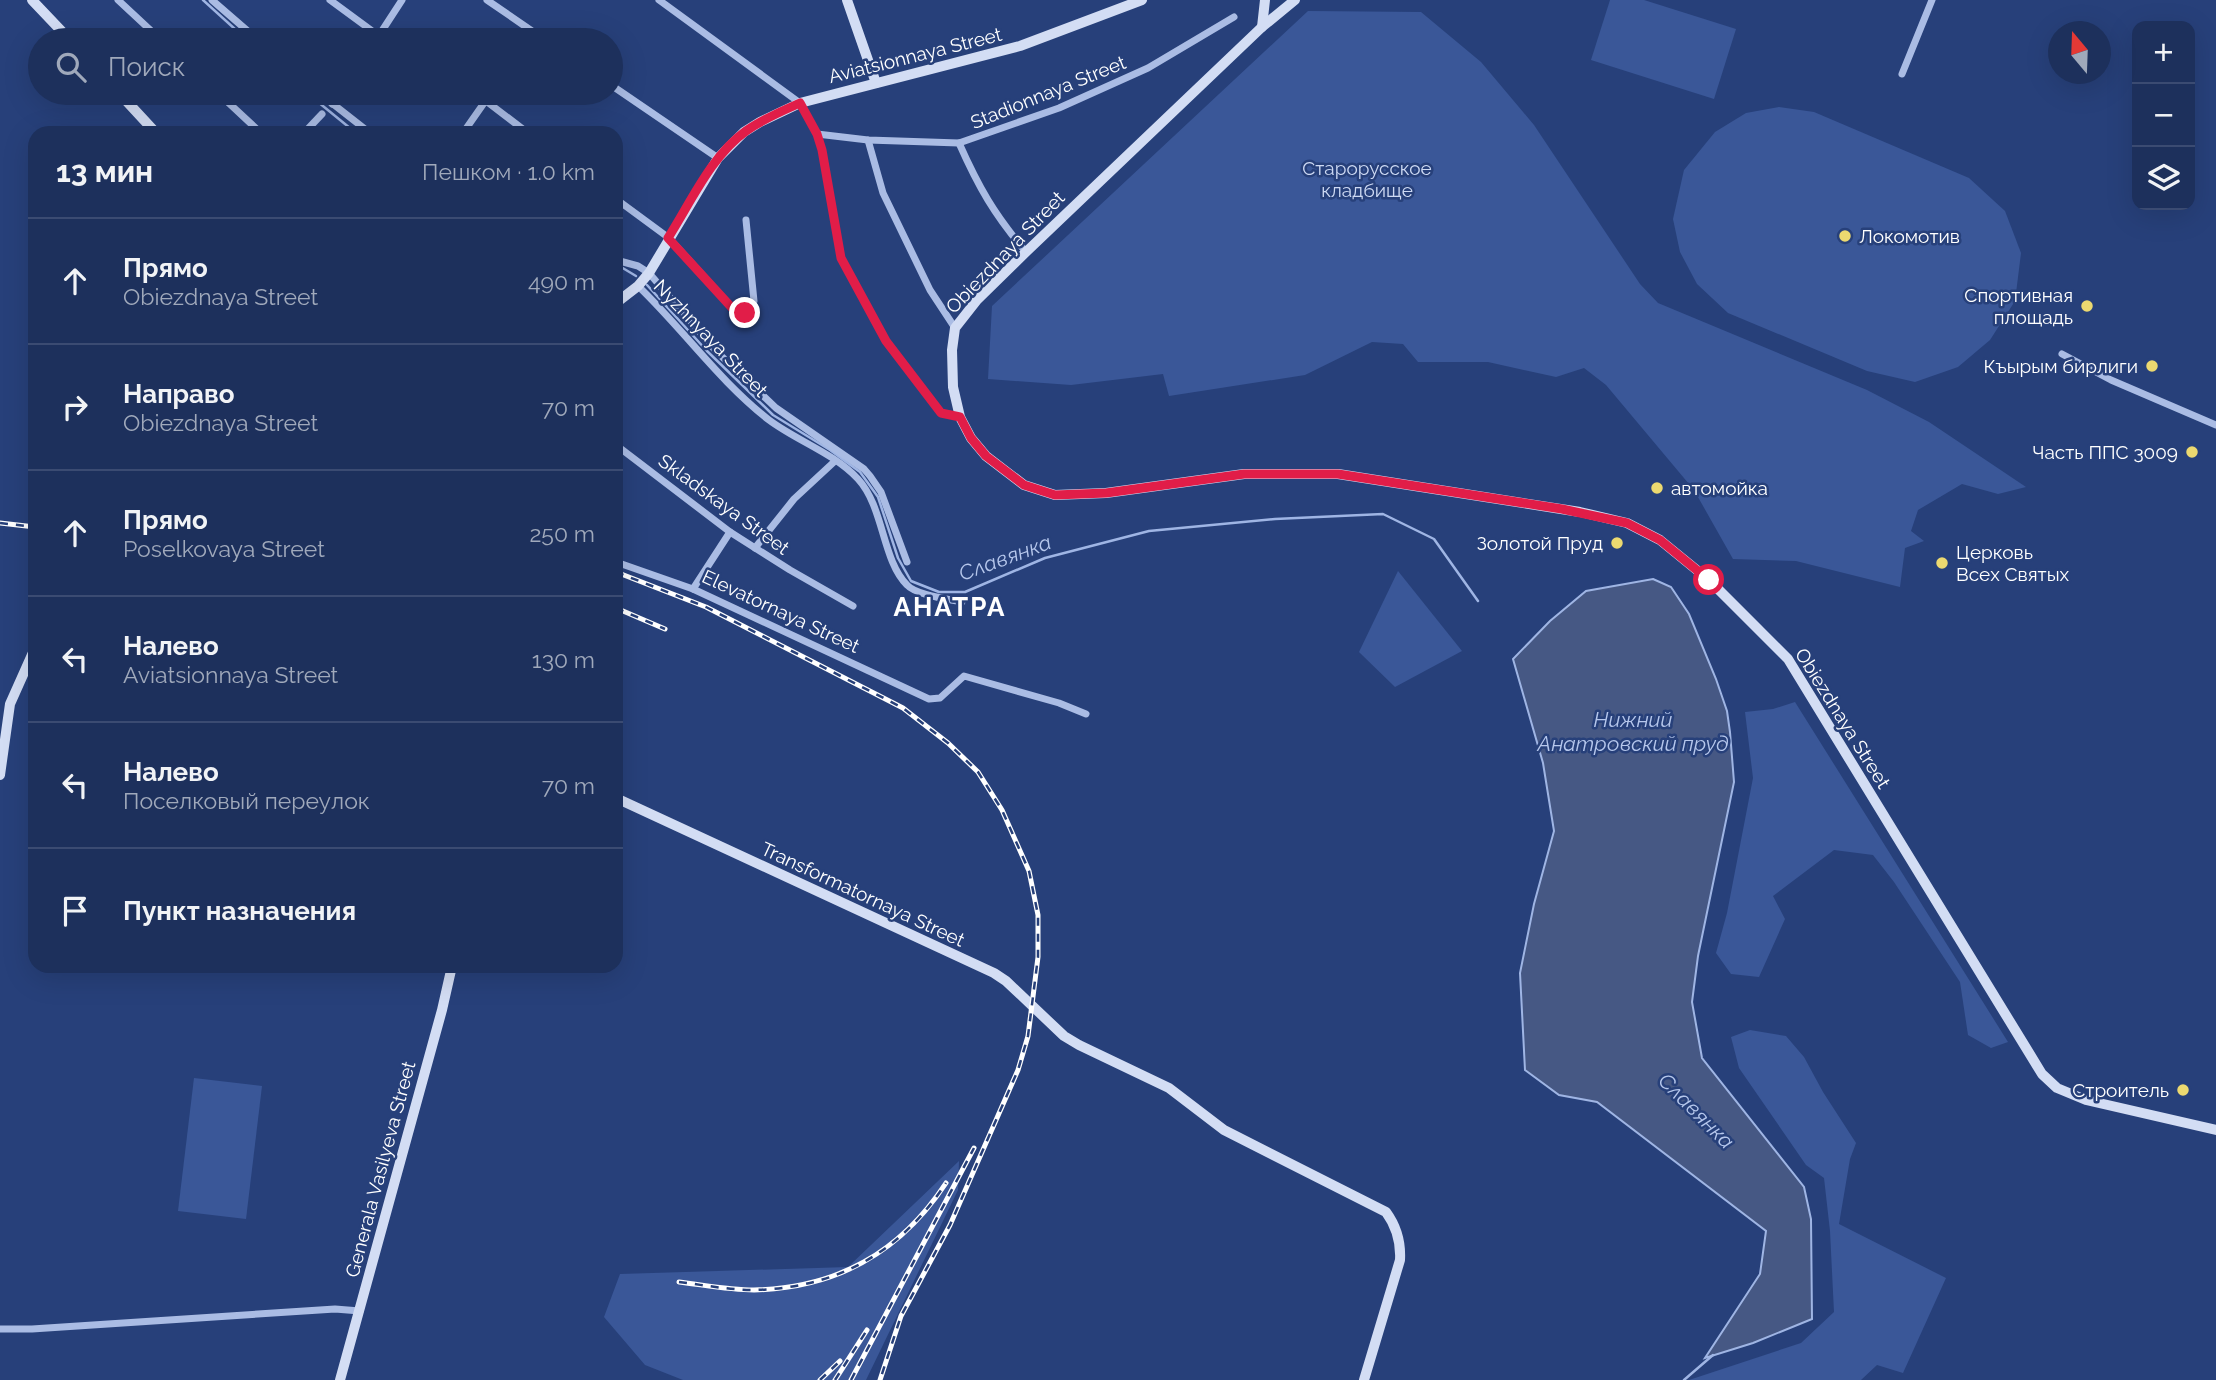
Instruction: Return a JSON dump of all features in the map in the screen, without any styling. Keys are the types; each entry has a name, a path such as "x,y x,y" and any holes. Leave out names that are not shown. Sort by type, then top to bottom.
{"main road":[{"path":"32,0 59,28"},
{"path":"848,0 876,83"},
{"name":"Aviatsionnaya Street","path":"623,298 649,273 718,158 744,132 760,122 800,103 1020,46 1142,0"},
{"path":"1262,27 1265,0"},
{"path":"1281,0 1293,0"},
{"name":"Obiezdnaya Street","path":"1293,0 1026,251 977,300 955,328 951,370 960,417 971,438 986,456 1024,485 1055,495 1106,493 1244,474 1338,474 1580,512 1627,523 1660,540 1709,580 1788,659 2042,1074 2057,1088 2086,1100 2216,1130"},
{"path":"130,105 150,126"},
{"path":"0,775 10,704 28,664"},
{"name":"Transformatornaya Street","path":"623,801 994,973 1064,1036 1169,1088 1224,1130 1386,1212 1398,1234 1400,1260 1364,1380"},
{"name":"Generala Vasilyeva Street","path":"340,1380 450,973"}],"street":[{"path":"118,0 148,28"},
{"path":"212,0 244,28"},
{"path":"330,0 365,28"},
{"path":"384,28 402,0"},
{"path":"487,0 527,28"},
{"path":"659,0 800,103 817,134 841,258 886,341 941,413 960,417"},
{"path":"1902,74 1933,0"},
{"name":"Stadionnaya Street","path":"817,134 868,140 959,143 1059,108 1148,68 1234,18"},
{"path":"623,93 718,158"},
{"path":"231,105 253,126"},
{"path":"333,105 361,126"},
{"path":"468,126 483,105"},
{"path":"491,105 519,126"},
{"path":"311,126 322,114"},
{"path":"868,140 883,193 930,290 955,328"},
{"path":"959,143 977,184 998,219 1026,251"},
{"path":"623,204 668,238 733,309 745,313 752,309 754,301 746,220"},
{"path":"623,262 638,266 649,273"},
{"name":"Nyzhnyaya Street","path":"649,273 716,351 776,408 864,469 881,492 906,562"},
{"name":"Nyzhnyaya Street","path":"638,286 743,397 770,420 856,476 869,492 895,566 907,586 923,593 962,602"},
{"path":"2062,354 2111,380 2216,425"},
{"name":"Skladskaya Street","path":"623,450 730,532 853,606"},
{"path":"755,548 794,499 835,461"},
{"path":"693,589 730,532"},
{"name":"Elevatornaya Street","path":"623,564 693,589 929,699 940,698 964,676 1059,703 1086,714"},
{"path":"0,1329 335,1309 360,1311"}],"green space":[{"path":"1610,0 1644,0 1736,29 1714,99 1591,60"},
{"name":"Старорусское кладбище","path":"1308,11 1421,12 1481,62 1534,125 1640,284 1658,303 1867,390 1929,422 2026,487 1998,494 1962,484 1918,510 1911,531 1924,541 1905,548 1900,587 1796,561 1733,559 1694,490 1606,385 1584,368 1556,377 1488,362 1418,362 1403,344 1372,342 1305,375 1169,396 1163,374 1071,385 988,379 992,306"},
{"name":"Локомотив","path":"1779,107 1814,112 1969,178 2005,211 2021,253 2015,301 1990,340 1958,367 1915,382 1867,371 1728,313 1697,284 1680,252 1673,219 1684,170 1715,132 1746,113"},
{"path":"1398,571 1462,651 1395,687 1359,652"},
{"path":"1795,702 2008,1042 1991,1048 1968,1035 1960,982 1873,855 1834,850 1773,896 1785,919 1759,977 1731,974 1716,953 1727,913 1753,778 1745,712 1773,709"},
{"path":"1750,1030 1786,1036 1804,1057 1856,1143 1850,1159 1839,1224 1946,1278 1903,1373 1877,1365 1861,1380 1689,1380 1801,1343 1834,1312 1824,1178 1806,1165 1739,1068 1731,1037"},
{"path":"194,1078 262,1086 246,1219 178,1211"},
{"path":"959,1161 958,1190 866,1380 683,1380 645,1365 604,1317 620,1274 848,1267"}],"water":[{"name":"Нижний Анатровский пруд","path":"1653,579 1671,587 1689,614 1716,679 1727,711 1730,732 1734,782 1698,956 1692,1002 1702,1058 1804,1187 1811,1219 1812,1319 1753,1343 1705,1358 1760,1274 1766,1231 1597,1102 1559,1095 1525,1070 1520,973 1534,904 1554,831 1543,763 1513,659 1550,621 1586,591"}],"waterway":[{"name":"Славянка","path":"203,0 234,28"},
{"name":"Славянка","path":"322,105 347,126"},
{"name":"Славянка","path":"623,268 636,276"},
{"name":"Славянка","path":"647,285 707,351 773,415 860,472 878,497 898,558 911,581 939,592 965,592 1045,558 1149,531 1275,519 1383,514 1434,539 1478,601"},
{"name":"Славянка","path":"1684,1380 1713,1355"}],"railway":[{"path":"0,523 28,526"},
{"path":"623,575 706,607 903,708 948,743 978,772 1002,810 1029,871 1038,915 1038,957 1028,1036 1018,1070 950,1225 901,1316 880,1380"},
{"path":"623,611 665,629"},
{"path":"851,1380 974,1148"},
{"path":"679,1282 754,1290 784,1288 839,1274 887,1247 928,1208 946,1183"},
{"path":"835,1380 867,1330"},
{"path":"820,1380 840,1361"}],"place":[{"name":"Локомотив","path":"1845,236"},
{"name":"Спортивная площадь","path":"2087,306"},
{"name":"Къырым бирлиги","path":"2152,366"},
{"name":"Часть ППС 3009","path":"2192,452"},
{"name":"автомойка","path":"1657,488"},
{"name":"Золотой Пруд","path":"1617,543"},
{"name":"Церковь Всех Святых","path":"1942,563"},
{"name":"Строитель","path":"2183,1090"}],"district":[{"name":"АНАТРА","path":"950,607"}],"route":[{"path":"745,313 733,309 668,238 718,158 744,132 800,103 817,134 822,150 841,258 886,341 941,413 960,417 971,438 986,456 1024,485 1055,495 1106,493 1244,474 1338,474 1580,512 1627,523 1660,540 1709,580"}]}
